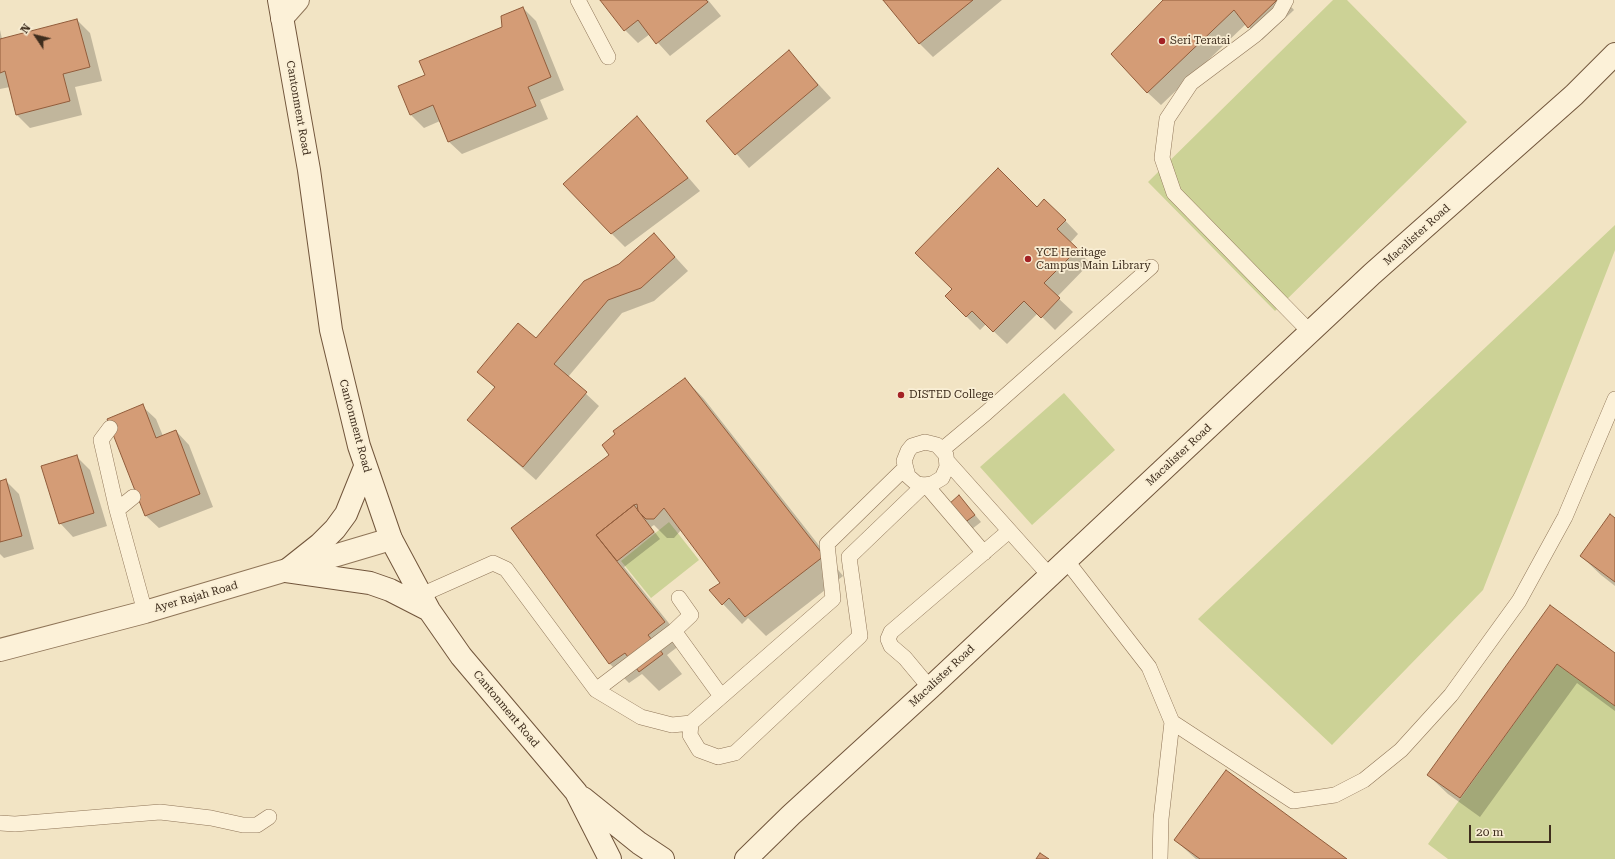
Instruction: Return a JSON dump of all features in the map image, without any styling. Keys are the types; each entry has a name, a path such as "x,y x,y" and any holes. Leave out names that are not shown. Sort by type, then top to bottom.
{"main road":[{"path":"281,9 298,0"},
{"name":"Cantonment Road","path":"281,9 309,170 331,330 365,467 391,539 425,602 461,656 576,792"},
{"name":"Macalister Road","path":"742,858 930,688 1372,274 1574,95 1615,54"},
{"path":"286,570 320,544 335,529 346,514 365,467"},
{"name":"Ayer Rajah Road","path":"0,650 145,612 391,539"},
{"path":"286,570 370,583 425,602"},
{"path":"576,792 610,859"},
{"path":"576,792 639,843 663,859"}],"lane":[{"path":"578,0 608,57"},
{"path":"1286,0 1279,13 1255,35 1191,83 1167,119 1162,158 1174,193 1310,332"},
{"path":"945,455 986,413 1151,267"},
{"path":"1172,722 1294,801 1335,795 1364,780 1401,750 1451,695 1519,601 1565,517 1610,426 1615,399"},
{"path":"110,428 101,440 117,510 145,612"},
{"path":"945,455 947,467 942,478 938,482 925,485 912,481 904,468 904,461 908,451 918,443 931,443 945,455 1049,575"},
{"path":"425,602 493,564 506,569 596,690 641,717 672,725 691,723 832,599 827,544 904,468"},
{"path":"925,485 984,553"},
{"path":"691,723 690,735 699,750 718,757 735,753 860,636 849,557 925,485"},
{"path":"117,510 134,497"},
{"path":"930,688 905,658 891,646 888,639 891,632 1009,530"},
{"path":"1066,560 1149,667 1172,722 1161,819 1160,859"},
{"path":"596,690 688,620 691,615 680,598"},
{"path":"674,631 721,696"},
{"path":"0,823 15,824 160,812 211,818 243,825 256,825 269,817"}],"green space":[{"path":"1333,0 1347,0 1467,122 1275,311 1148,182"},
{"path":"1615,225 1615,250 1483,590 1332,745 1198,619"},
{"path":"1064,393 1115,450 1032,525 980,467"},
{"path":"669,522 699,560 651,598 621,561"},
{"path":"1557,664 1615,706 1615,859 1448,859 1428,844"}],"building":[{"path":"600,0 706,0 708,2 656,44 638,20 624,31"},
{"path":"883,0 973,0 919,44"},
{"name":"Seri Teratai","path":"1163,0 1277,0 1248,28 1234,10 1147,93 1111,54"},
{"path":"523,7 551,77 528,87 536,106 448,142 433,105 410,115 398,86 425,75 419,61 502,27 501,16"},
{"path":"77,19 90,67 63,74 70,101 16,115 5,71 0,73 0,39"},
{"path":"789,50 818,85 735,155 706,121"},
{"path":"637,116 688,178 611,234 563,184"},
{"path":"998,168 1037,207 1044,199 1066,220 1057,229 1078,249 1044,283 1060,298 1041,318 1024,301 993,332 972,311 966,317 945,296 952,289 915,253"},
{"path":"654,233 675,257 641,288 608,300 554,364 587,392 523,467 467,420 495,387 477,372 518,323 536,338 584,281 619,264"},
{"path":"685,378 824,556 745,617 729,598 722,605 709,590 720,583 664,508 654,519 646,519 638,511 637,504 634,505 596,535 665,622 648,635 663,654 639,672 625,653 609,664 511,528 609,455 602,445 615,434 613,431"},
{"path":"143,404 156,438 176,430 200,494 145,516 107,419"},
{"path":"77,455 94,513 59,524 41,466"},
{"path":"6,479 22,536 0,542 0,481"},
{"path":"959,495 975,515 964,523 949,504"},
{"path":"634,505 654,532 617,561 596,535"},
{"path":"1610,514 1615,518 1615,582 1580,556"},
{"path":"1550,605 1615,653 1615,706 1557,664 1460,798 1427,775"},
{"path":"1226,770 1347,859 1200,859 1174,840"},
{"path":"1040,853 1049,859 1036,859"}],"place":[{"name":"Seri Teratai","path":"1162,41"},
{"name":"YCE Heritage Campus Main Library","path":"1028,259"},
{"name":"DISTED College","path":"901,395"}]}
